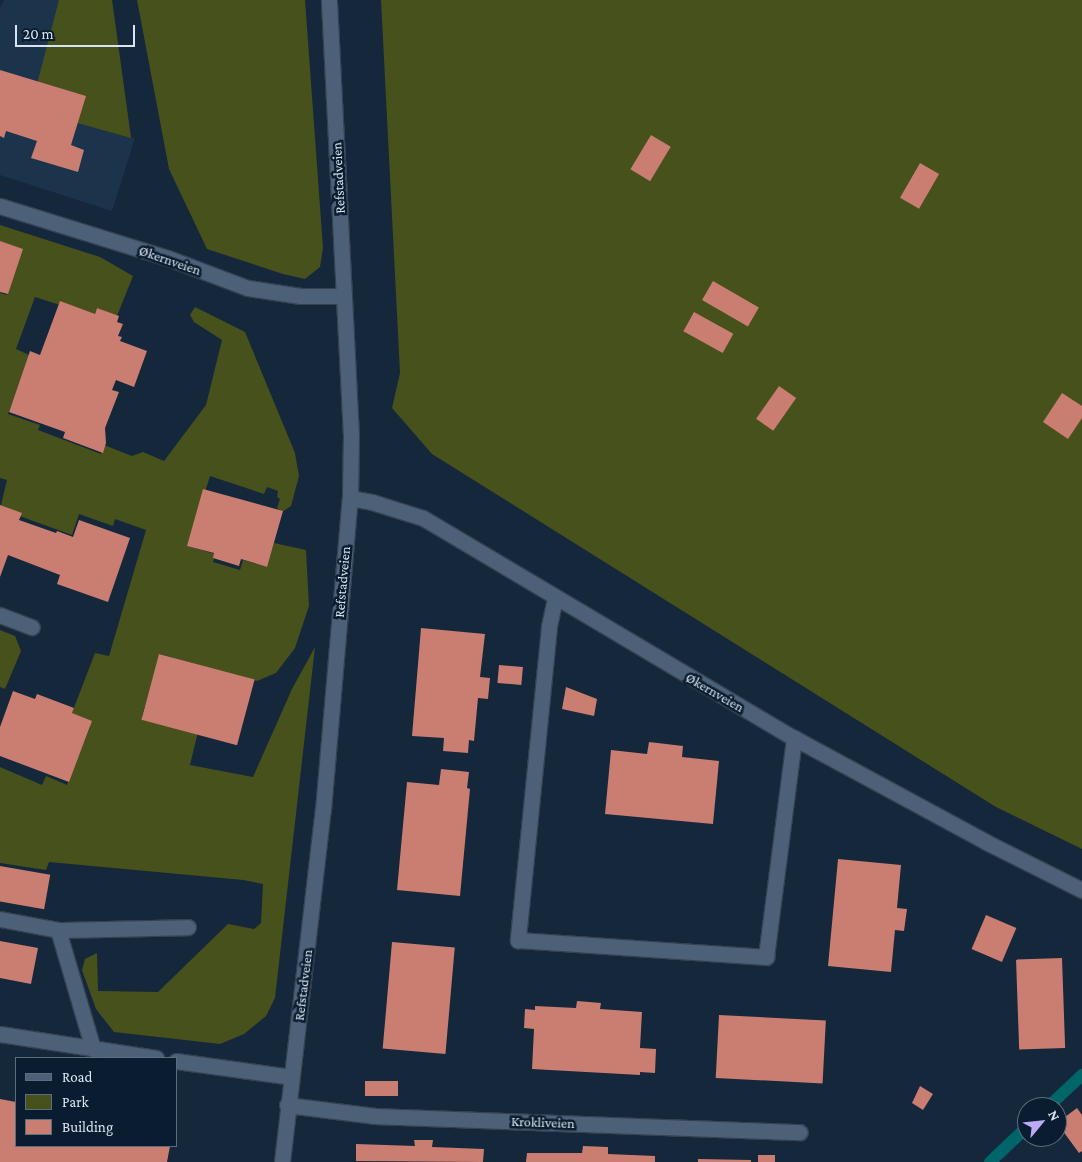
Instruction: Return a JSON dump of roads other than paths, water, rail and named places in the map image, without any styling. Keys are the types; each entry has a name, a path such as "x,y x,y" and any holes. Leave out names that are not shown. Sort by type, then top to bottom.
{"street":[{"name":"Refstadveien","path":"282,1162 290,1077 323,810 350,498 351,436 329,0"},
{"name":"Økernveien","path":"0,206 168,258 248,288 300,296 344,296"},
{"name":"Økernveien","path":"350,498 372,502 423,518 794,738 986,842 1082,890"},
{"path":"555,598 549,627 518,940 766,957 794,738"},
{"path":"0,615 32,627"},
{"path":"0,919 58,930 188,927"},
{"path":"58,930 93,1048"},
{"path":"0,1034 150,1057"},
{"path":"178,1061 290,1077"},
{"name":"Krokliveien","path":"287,1105 375,1116 800,1132"}],"waterway":[{"path":"1059,1097 1082,1075"},
{"path":"990,1162 1017,1136"}]}
